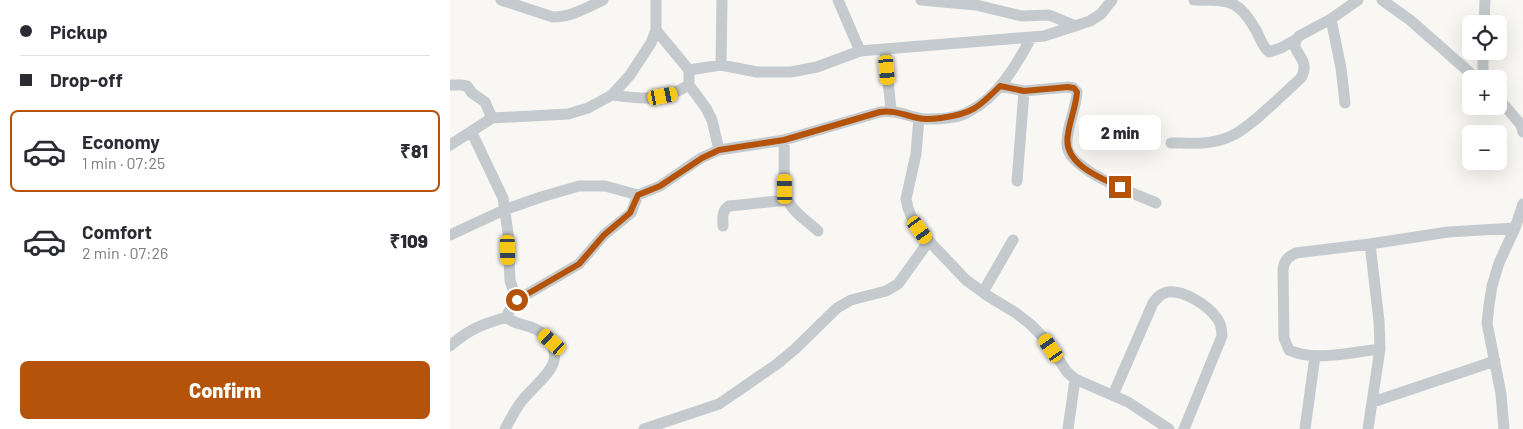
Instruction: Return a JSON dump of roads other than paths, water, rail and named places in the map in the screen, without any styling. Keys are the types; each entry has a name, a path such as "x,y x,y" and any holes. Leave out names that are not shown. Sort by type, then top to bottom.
{"street":[{"path":"501,0 552,17 562,17 603,0"},
{"path":"450,145 492,118 568,114 588,108 612,94 641,60 651,43 656,30 655,0"},
{"path":"721,65 722,0"},
{"path":"838,0 860,51"},
{"path":"921,0 976,5 1022,16 1049,15 1076,26"},
{"path":"689,70 721,65 757,72 791,72 817,68 860,51 1044,36 1090,21 1101,14 1112,0"},
{"path":"1194,0 1226,0 1241,7 1250,17 1263,45 1269,52 1295,40 1331,19 1358,0"},
{"path":"1382,0 1410,20 1467,70"},
{"path":"1484,15 1485,0"},
{"path":"1331,19 1341,68 1345,104"},
{"path":"656,30 689,70 689,85 706,108 712,120 719,150"},
{"path":"450,235 504,210 579,186 605,186 638,195 660,186 702,158 719,150 784,140 891,110 930,119 964,114 981,105 1000,86 1023,54 1031,38"},
{"path":"1170,143 1197,144 1228,138 1240,132 1301,78 1305,71 1305,65 1294,46 1295,40"},
{"path":"885,50 891,110"},
{"path":"450,85 467,86 472,93 485,102 492,118"},
{"path":"612,94 636,98 653,98 673,94 689,85"},
{"path":"1000,86 1024,91 1074,88 1077,92 1066,148 1070,155 1102,179 1156,203"},
{"path":"1017,180 1024,91"},
{"path":"1507,108 1521,125 1523,132"},
{"path":"919,118 916,154 906,199 912,218 929,241 966,280 1016,312 1030,324 1044,338 1067,372 1075,379 1128,402 1169,429"},
{"path":"472,132 500,190 508,233 510,280 517,300"},
{"path":"784,140 785,189 788,200 795,210 818,231"},
{"path":"507,317 517,300 579,264 604,235 630,213 638,195"},
{"path":"723,226 722,214 730,206 788,200"},
{"path":"1504,429 1501,394 1488,323 1489,304 1499,263 1515,228 1523,204"},
{"path":"1380,350 1315,356 1296,354 1289,350 1285,345 1284,338 1284,262 1296,252 1370,244 1448,232 1515,228"},
{"path":"983,292 1013,240"},
{"path":"644,429 719,404 777,364 838,308 851,300 886,291 898,284 929,241"},
{"path":"1368,429 1380,350 1379,321 1370,244"},
{"path":"1113,395 1153,303 1158,296 1168,292 1187,294 1216,317 1222,327 1222,336 1184,429"},
{"path":"450,346 468,331 507,317"},
{"path":"505,429 521,402 548,373 553,364 555,353 552,342 537,329 512,322 507,317"},
{"path":"1305,429 1315,356"},
{"path":"1373,402 1496,361"},
{"path":"1068,429 1075,379"}]}
